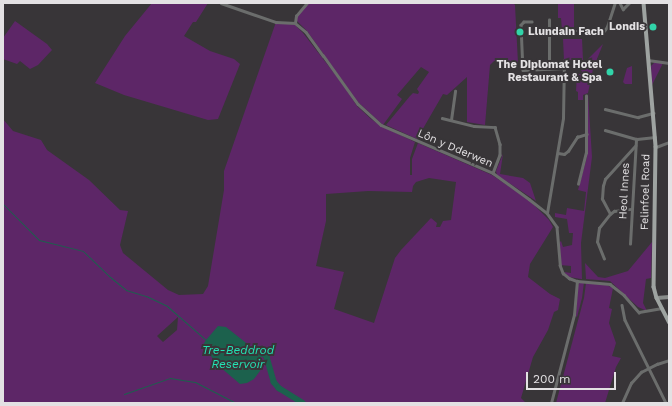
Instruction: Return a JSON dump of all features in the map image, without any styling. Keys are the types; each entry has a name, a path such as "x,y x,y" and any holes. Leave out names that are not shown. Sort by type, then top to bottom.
{"main road":[{"name":"Felinfoel Road","path":"644,3 656,147 654,287 657,298 669,322"}],"street":[{"path":"221,3 276,22 295,23 296,16 307,3"},
{"path":"561,31 604,31 607,27 615,3"},
{"path":"620,3 624,10 629,3"},
{"path":"549,20 549,69"},
{"path":"532,22 524,22 521,25 522,68 524,70 564,68"},
{"name":"Lôn y Dderwen","path":"295,23 306,32 324,55 358,104 381,125 493,173 547,213 557,227 560,265 563,273 576,281"},
{"path":"648,60 669,63"},
{"path":"547,213 563,118 562,99 564,85 564,61"},
{"path":"451,120 455,91"},
{"path":"578,184 586,153 586,96"},
{"path":"605,109 638,117 653,113"},
{"path":"442,118 474,126 495,128 500,144 500,155 493,173"},
{"path":"605,130 636,138 655,137"},
{"path":"558,153 564,154 568,151 577,137 587,134"},
{"name":"Heol Innes","path":"630,244 636,138"},
{"path":"656,147 669,142"},
{"path":"610,214 602,199 605,179 636,146"},
{"path":"604,259 598,242 597,233 602,223 610,214 632,209"},
{"path":"551,403 574,315 576,281 604,282 613,286 639,312 662,308"},
{"path":"657,298 669,297"},
{"path":"622,305 626,320 666,403"},
{"path":"622,403 631,384 641,372 649,367 669,360"}],"shaded area":[{"path":"152,3 208,3 196,22 193,22 184,36 210,51 234,59 240,64 218,119 208,120 124,95 95,83 125,36"},
{"path":"308,3 513,3 515,5 518,63 494,61 490,65 485,125 467,122 467,77 447,95 443,94 417,139 386,125 413,93 418,94 419,92 417,89 429,72 421,67 397,95 402,99 383,125 358,102 307,31 297,21 297,16"},
{"path":"574,3 574,30 570,29 569,26 566,26 566,30 562,30 561,18 558,18 558,4"},
{"path":"15,21 47,44 52,50 38,65 30,69 20,61 17,64 3,59 3,38"},
{"path":"276,22 295,25 303,33 341,82 357,106 371,119 381,126 415,142 410,158 410,175 412,175 412,159 418,143 492,175 529,200 549,220 553,227 530,264 528,277 550,294 560,299 558,310 554,312 548,330 533,357 521,398 526,403 3,403 3,119 13,131 41,140 47,150 89,180 120,210 128,211 120,245 123,253 168,290 179,295 203,294 208,286 224,190 224,171","holes":["429,178 456,182 451,220 443,221 440,227 436,227 437,223 431,218 395,258 374,323 334,309 344,272 316,266 326,221 326,194 368,191 412,192 413,186 416,182","178,317 177,330 163,342 157,336"]},
{"path":"563,39 582,39 583,60 564,60"},
{"path":"603,44 593,69 588,93 583,95 583,100 578,100 578,92 576,91 577,74 581,74 582,71 577,68 583,69 584,63"},
{"path":"654,63 663,63 652,85 651,66"},
{"path":"632,66 632,84 625,84 623,82 627,68"},
{"path":"588,93 592,157 581,243 581,279 569,277 564,272 571,273 571,266 560,265 560,242 561,241 563,247 572,245 573,233 569,233 567,219 555,217 555,213 566,215 567,208 584,211 586,192 578,190 587,157"},
{"path":"503,154 500,174 523,178 530,183 536,201 497,175 496,171"},
{"path":"652,242 651,278 646,279 643,303 647,311 638,307 610,281 586,279 585,263 598,277 605,278 628,271"},
{"path":"580,282 584,282 577,317 578,286"},
{"path":"586,283 602,283 613,288 609,308 612,309 609,323 616,343 612,356 621,358 616,367 605,403 556,403 584,298"}],"water":[{"name":"Tre-Beddrod Reservoir","path":"218,326 226,327 260,354 262,364 260,371 254,379 247,383 240,384 220,367 205,349 203,345"}],"waterway":[{"path":"3,204 39,240 83,251 126,290 146,296 167,306 207,341"},
{"path":"260,354 264,354 267,357 274,382 279,388 303,403"},
{"path":"124,394 170,378 195,382 236,403"}],"place":[{"name":"Londis","path":"653,27"},
{"name":"Llundain Fach","path":"520,32"},
{"name":"The Diplomat Hotel Restaurant & Spa","path":"610,72"}]}
